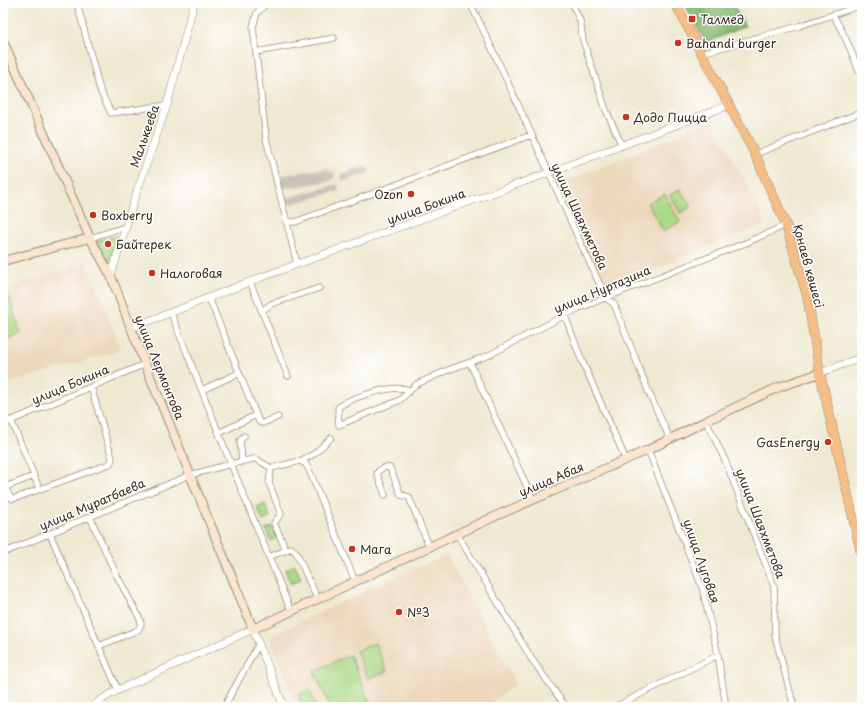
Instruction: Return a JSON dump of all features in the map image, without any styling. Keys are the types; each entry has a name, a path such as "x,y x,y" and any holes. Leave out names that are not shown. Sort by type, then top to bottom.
{"main road":[{"name":"Қонаев көшесі","path":"675,3 755,154 786,225 807,295 820,373 862,556"},
{"name":"улица Лермонтова","path":"3,41 90,238 111,276 145,364 253,629"},
{"path":"3,261 90,238"},
{"name":"улица Абая","path":"253,629 429,546 648,450 670,438 779,387 820,373"}],"street":[{"path":"77,3 100,90 111,113 167,105"},
{"name":"Малькеева","path":"111,276 132,203 167,105 194,3"},
{"path":"266,3 258,13 253,27 266,138 297,264"},
{"name":"улица Шаяхметова","path":"470,3 502,68 548,173 606,298 614,304 649,393 670,438"},
{"path":"572,3 580,21 583,40 606,110 622,146"},
{"path":"702,54 798,26 862,5"},
{"path":"833,15 843,30 862,79"},
{"path":"256,52 334,38"},
{"name":"улица Бокина","path":"131,328 297,264 622,146 729,105"},
{"path":"755,154 862,112"},
{"path":"286,222 295,222 531,135"},
{"name":"улица Нуртазина","path":"409,390 404,388 391,389 359,397 341,405 338,408 339,425 400,400 409,390 418,384 442,373 488,356 578,309 748,242 786,225"},
{"path":"90,238 125,227"},
{"path":"250,282 288,376"},
{"path":"262,310 271,304 318,288"},
{"path":"209,298 256,416 261,423 278,417"},
{"path":"171,313 291,611"},
{"path":"564,316 626,460"},
{"name":"улица Абая","path":"820,373 862,357"},
{"path":"470,363 533,500"},
{"name":"улица Бокина","path":"3,424 145,364"},
{"path":"202,390 239,374"},
{"path":"34,476 8,486 6,489 10,497 14,498 112,462 91,387"},
{"path":"219,433 256,416"},
{"path":"11,420 39,488"},
{"name":"улица Шаяхметова","path":"706,421 725,460 774,586 775,636 794,707"},
{"path":"242,461 240,441 244,436"},
{"path":"286,550 274,523 281,514 269,483 271,468 300,461 314,454 331,438"},
{"name":"улица Луговая","path":"648,450 702,587 718,655 726,707"},
{"name":"улица Муратбаева","path":"3,553 190,475 242,461 256,459 271,468"},
{"path":"300,461 306,464 310,472 355,581"},
{"path":"385,495 377,473 383,468 387,467 390,468 400,495 409,497 429,546"},
{"path":"90,517 115,572 140,619 141,624 138,630 99,646"},
{"path":"50,534 118,690"},
{"path":"457,534 531,658 566,707"},
{"path":"269,557 290,548 296,552 317,598"},
{"path":"93,707 99,701 118,690 253,629"},
{"name":"улица Лермонтова","path":"253,629 258,645 284,707"},
{"path":"224,707 258,645"},
{"path":"619,706 718,655"}],"shaded area":[{"path":"712,121 748,186 766,224 610,286 603,285 557,185"},
{"path":"367,166 369,173 343,181 340,174"},
{"path":"328,168 329,172 334,172 335,178 331,179 331,181 280,189 278,176"},
{"path":"337,184 339,191 285,206 283,199"},
{"path":"86,261 121,350 3,385 3,290"},
{"name":"№3","path":"447,555 516,684 487,707 297,707 269,637 373,587"}],"green space":[{"path":"684,3 732,3 745,26 706,43"},
{"path":"680,189 691,207 680,213 670,195"},
{"path":"665,194 680,222 663,231 647,203"},
{"path":"118,236 108,263 97,241"},
{"path":"9,297 21,334 3,340 3,298"},
{"path":"265,504 270,517 263,521 257,507"},
{"path":"272,527 277,538 271,541 266,529"},
{"path":"295,565 301,579 291,584 285,570"},
{"path":"375,643 387,671 368,679 356,651"},
{"path":"350,655 372,707 330,707 314,671"},
{"path":"310,691 316,707 302,707 298,695"}],"place":[{"name":"Талмед","path":"692,19"},
{"name":"Bahandi burger","path":"678,43"},
{"name":"Додо Пицца","path":"626,117"},
{"name":"Ozon","path":"411,194"},
{"name":"Boxberry","path":"93,215"},
{"name":"Байтерек","path":"108,244"},
{"name":"Налоговая","path":"152,273"},
{"name":"GasEnergy","path":"828,442"},
{"name":"Мага","path":"352,549"},
{"name":"№3","path":"399,612"}]}
